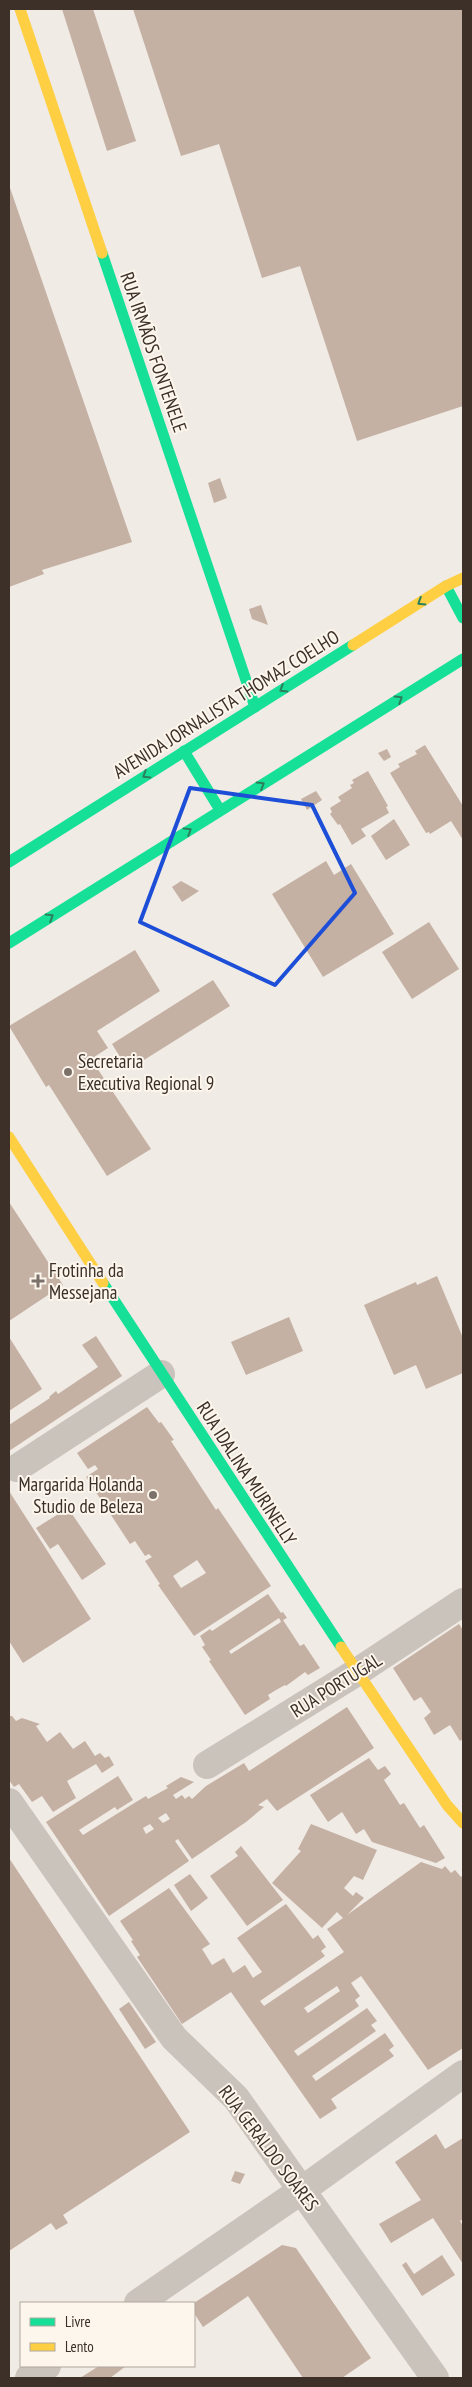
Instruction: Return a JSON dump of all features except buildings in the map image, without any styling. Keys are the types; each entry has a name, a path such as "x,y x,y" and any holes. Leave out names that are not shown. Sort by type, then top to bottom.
{"street":[{"name":"RUA IRMÃOS FONTENELE","path":"20,9 255,707"},
{"name":"AVENIDA JORNALISTA THOMAZ COELHO","path":"9,862 446,586 463,578"},
{"path":"446,586 463,618"},
{"path":"9,943 463,659"},
{"path":"184,751 220,810"},
{"name":"RUA IDALINA MURINELLY","path":"9,1137 161,1374 357,1672 446,1806 463,1823"},
{"path":"17,1468 161,1374"},
{"name":"RUA PORTUGAL","path":"207,1764 357,1672 463,1602"},
{"name":"RUA GERALDO SOARES","path":"9,1802 174,2038 236,2098 435,2378"},
{"path":"139,2302 302,2190 463,2074"},
{"path":"29,2378 46,2367"}],"highlighted area":[{"path":"190,788 312,805 355,893 275,985 140,922"}],"traffic: fast":[{"path":"102,253 255,707"},
{"path":"446,586 463,618"},
{"path":"9,862 353,645"},
{"path":"9,943 463,659"},
{"path":"184,751 220,810"},
{"path":"103,1283 341,1647"}],"traffic: slow":[{"path":"20,9 102,253"},
{"path":"353,645 446,586 463,578"},
{"path":"9,1137 103,1283"},
{"path":"341,1647 447,1805 463,1823"}],"place":[{"name":"Secretaria Executiva Regional 9","path":"68,1072"},
{"name":"Frotinha da Messejana","path":"38,1281"},
{"name":"Margarida Holanda Studio de Beleza","path":"153,1495"}]}
